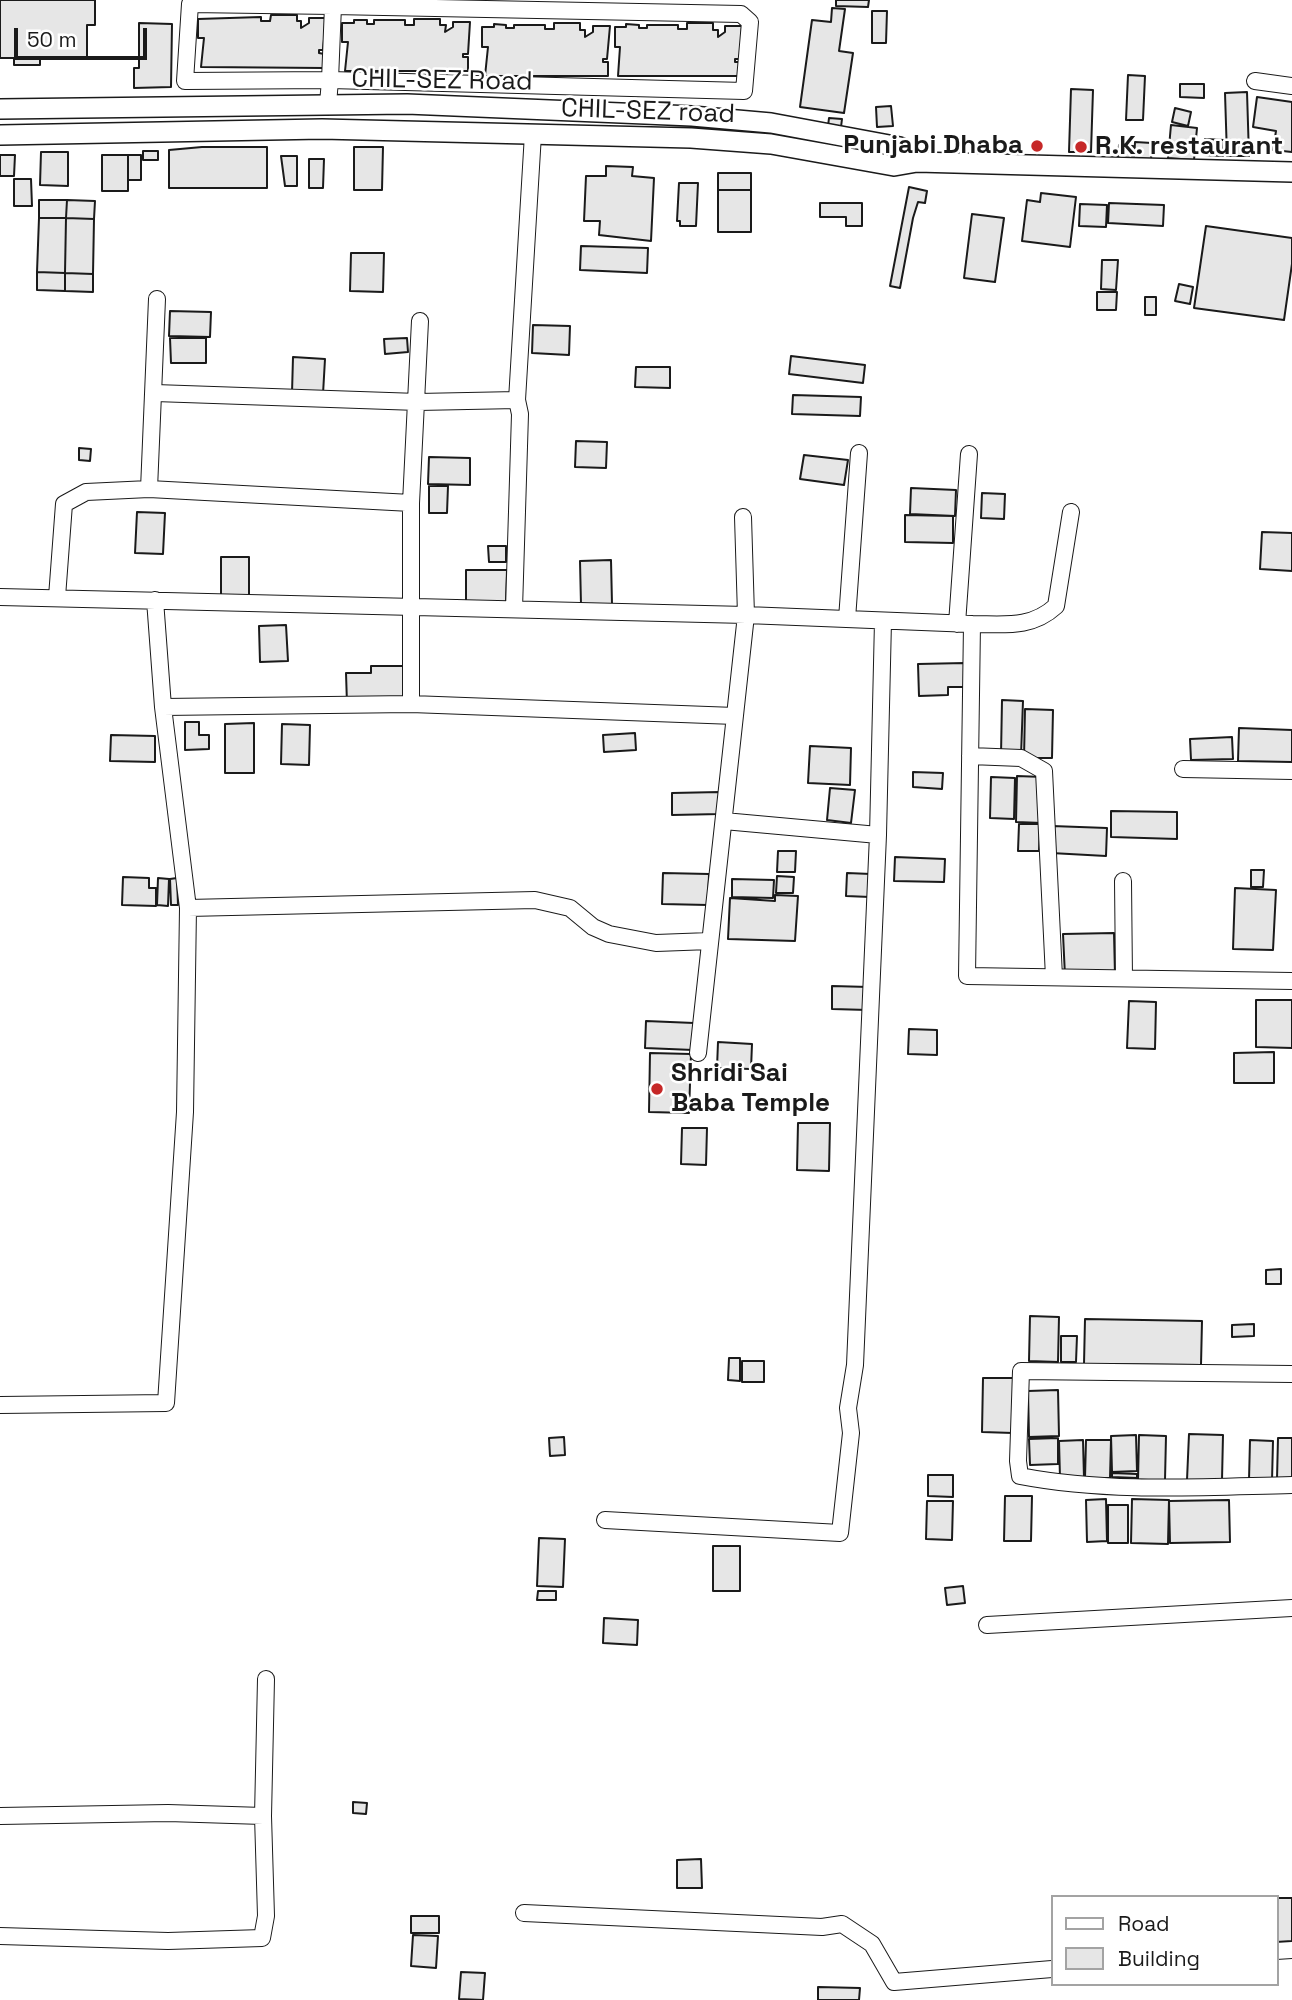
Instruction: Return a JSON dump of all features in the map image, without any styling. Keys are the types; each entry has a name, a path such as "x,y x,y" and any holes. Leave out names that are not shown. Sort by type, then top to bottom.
{"street":[{"path":"190,5 333,6 741,14 750,22 744,91 330,80 185,80 190,5"},
{"path":"328,104 333,6"},
{"path":"1255,81 1292,86"},
{"name":"CHIL-SEZ Road","path":"0,109 407,104 692,116 758,122 900,147 917,162"},
{"name":"CHIL-SEZ road","path":"0,135 322,129 691,138 771,144 894,166 917,162 1292,172"},
{"path":"514,609 520,414 517,400 533,134"},
{"path":"149,489 157,299"},
{"path":"411,704 411,503 420,321"},
{"path":"155,393 418,402 517,400"},
{"path":"847,619 859,453"},
{"path":"969,454 965,624 970,756 967,976 1292,981"},
{"path":"57,597 64,505 86,492 149,489 411,503"},
{"path":"0,597 1025,624 1037,621 1056,606 1071,512"},
{"path":"698,1053 747,615 743,517"},
{"path":"0,1405 166,1404 185,1112 188,908 163,707 155,600"},
{"path":"605,1520 840,1533 851,1433 848,1408 855,1365 878,835 883,621"},
{"path":"163,707 411,704 735,716"},
{"path":"970,756 1021,758 1044,771 1054,977"},
{"path":"1183,769 1292,771"},
{"path":"724,821 878,835"},
{"path":"1123,881 1124,978"},
{"path":"188,908 534,900 570,908 593,927 609,934 656,943 710,941"},
{"path":"1292,1374 1021,1371 1018,1461 1020,1476 1051,1482 1183,1487 1292,1485"},
{"path":"987,1625 1292,1608"},
{"path":"0,1936 168,1941 262,1938 266,1916 263,1816 266,1679"},
{"path":"0,1816 263,1816"},
{"path":"524,1913 822,1927 842,1924 872,1944 894,1982 1050,1969"}],"building":[{"path":"0,0 95,0 95,25 87,25 87,58 40,58 40,65 14,65 14,58 0,58"},
{"path":"836,0 869,0 868,7 836,6"},
{"path":"832,8 845,9 839,51 853,53 844,113 800,107 812,20 831,22"},
{"path":"872,11 887,11 886,43 872,43"},
{"path":"271,15 297,15 301,28 309,23 309,18 326,18 323,50 319,50 319,53 324,54 324,68 201,67 204,38 198,38 198,19 261,17 261,21 270,21"},
{"path":"414,19 440,19 440,25 446,25 445,32 453,27 453,22 470,22 468,54 463,54 463,57 468,57 468,71 345,71 348,42 342,42 342,23 367,20 367,24 374,24 374,20 405,20 405,25 414,25"},
{"path":"139,23 172,24 171,87 134,88 134,68 139,68"},
{"path":"554,23 580,23 580,30 585,30 585,37 593,32 593,26 610,26 607,59 603,59 603,62 608,62 608,76 485,76 488,47 482,47 482,27 494,27 494,24 506,25 506,28 514,28 514,25 545,25 545,29 554,29"},
{"path":"687,23 713,23 713,30 718,30 718,37 725,32 725,26 742,26 740,59 735,59 735,62 741,62 741,76 618,76 620,47 615,47 615,27 626,27 626,24 639,25 639,28 647,28 647,25 678,25 678,29 687,29"},
{"path":"1128,75 1145,76 1143,120 1126,120"},
{"path":"1180,84 1204,84 1204,98 1180,97"},
{"path":"1071,89 1093,90 1091,152 1069,152"},
{"path":"1247,92 1249,156 1227,156 1225,93"},
{"path":"1257,97 1292,102 1292,152 1273,150 1276,131 1253,127"},
{"path":"891,106 893,126 877,127 876,107"},
{"path":"1175,108 1191,112 1188,126 1172,122"},
{"path":"829,118 842,119 841,127 828,126"},
{"path":"1171,125 1197,128 1194,160 1168,158"},
{"path":"1205,139 1224,140 1223,156 1204,155"},
{"path":"1135,142 1152,143 1151,160 1134,160"},
{"path":"1119,145 1133,146 1132,159 1118,158"},
{"path":"267,147 267,188 169,188 169,150"},
{"path":"354,147 383,147 382,190 354,190"},
{"path":"143,151 158,151 158,160 143,160"},
{"path":"41,152 68,152 68,186 40,185"},
{"path":"0,155 15,155 14,176 0,176"},
{"path":"102,155 128,155 128,191 102,191"},
{"path":"128,155 141,155 141,180 128,180"},
{"path":"281,156 297,156 297,186 285,186"},
{"path":"309,159 324,159 323,188 309,188"},
{"path":"606,166 633,167 632,176 654,178 651,241 599,235 600,221 584,221 586,176 606,176"},
{"path":"718,173 751,173 751,190 718,190"},
{"path":"14,179 31,179 32,206 14,206"},
{"path":"679,183 698,183 696,226 680,226 680,221 677,221"},
{"path":"909,187 927,191 925,203 918,202 913,218 900,288 890,286"},
{"path":"718,190 751,190 751,232 718,232"},
{"path":"1041,193 1076,197 1070,247 1022,241 1027,200 1040,202"},
{"path":"39,200 67,200 66,218 39,218"},
{"path":"67,200 95,201 94,219 66,218"},
{"path":"820,203 862,203 862,226 846,226 846,217 820,217"},
{"path":"1109,203 1164,205 1163,226 1108,223"},
{"path":"1080,204 1107,205 1106,227 1079,226"},
{"path":"972,214 1004,218 995,282 964,278"},
{"path":"39,218 66,218 65,273 37,272"},
{"path":"66,218 94,219 93,274 65,273"},
{"path":"1206,226 1292,238 1292,264 1284,320 1194,308"},
{"path":"581,246 648,248 647,273 580,270"},
{"path":"351,253 384,253 383,292 350,291"},
{"path":"1102,260 1118,260 1116,290 1101,289"},
{"path":"37,272 65,273 65,291 37,290"},
{"path":"65,273 93,274 93,292 65,291"},
{"path":"1179,284 1193,287 1190,304 1175,301"},
{"path":"1097,292 1117,292 1116,310 1097,310"},
{"path":"1145,297 1156,297 1156,315 1145,315"},
{"path":"170,311 211,312 210,337 169,336"},
{"path":"533,325 570,326 569,355 532,353"},
{"path":"170,338 206,338 206,363 171,363"},
{"path":"407,338 408,352 385,354 384,339"},
{"path":"791,356 865,365 863,383 789,374"},
{"path":"293,357 325,359 323,394 292,393"},
{"path":"636,367 670,367 670,388 635,387"},
{"path":"793,395 861,397 860,416 792,414"},
{"path":"576,441 607,442 606,468 575,467"},
{"path":"79,448 91,449 90,461 79,460"},
{"path":"804,455 848,460 844,485 800,479"},
{"path":"429,457 470,458 470,485 428,484"},
{"path":"429,486 448,486 447,513 429,513"},
{"path":"911,488 956,490 955,516 910,514"},
{"path":"982,493 1005,494 1004,519 981,518"},
{"path":"137,512 165,513 163,554 135,553"},
{"path":"905,515 953,516 953,543 905,542"},
{"path":"1262,532 1292,533 1292,571 1260,569"},
{"path":"488,546 506,546 506,562 489,562"},
{"path":"221,557 249,557 249,596 221,596"},
{"path":"611,560 612,604 581,605 580,561"},
{"path":"466,570 507,570 506,603 466,602"},
{"path":"286,625 288,661 260,662 259,626"},
{"path":"965,663 966,687 948,687 948,695 919,696 918,664"},
{"path":"371,666 403,666 403,703 347,704 346,673 371,673"},
{"path":"1002,700 1023,701 1021,756 1001,755"},
{"path":"1025,709 1053,710 1052,758 1024,758"},
{"path":"185,722 199,722 199,735 209,735 209,749 185,750"},
{"path":"254,723 254,773 225,773 225,724"},
{"path":"282,724 310,725 309,765 281,764"},
{"path":"1239,728 1292,730 1292,762 1238,761"},
{"path":"635,733 636,750 604,752 603,735"},
{"path":"111,735 155,736 155,762 110,761"},
{"path":"1232,737 1233,759 1191,760 1190,739"},
{"path":"810,746 851,748 850,785 808,783"},
{"path":"913,772 943,773 942,789 913,787"},
{"path":"1017,776 1043,777 1042,823 1016,822"},
{"path":"991,777 1015,778 1014,819 990,818"},
{"path":"830,788 855,790 851,823 827,820"},
{"path":"720,792 720,814 672,815 672,793"},
{"path":"1111,811 1177,812 1177,839 1111,837"},
{"path":"1019,824 1040,824 1039,851 1018,851"},
{"path":"1052,826 1107,828 1106,856 1051,853"},
{"path":"778,851 796,851 795,872 777,872"},
{"path":"895,857 945,859 944,882 894,881"},
{"path":"1251,870 1264,870 1263,887 1251,887"},
{"path":"663,873 709,874 708,905 662,904"},
{"path":"847,873 871,874 870,897 846,896"},
{"path":"777,876 794,877 793,893 776,893"},
{"path":"123,877 149,878 149,888 156,888 156,906 122,905"},
{"path":"158,878 169,879 168,906 157,905"},
{"path":"177,878 178,905 171,905 170,879"},
{"path":"732,879 774,880 773,898 732,897"},
{"path":"1235,888 1276,890 1273,950 1233,949"},
{"path":"775,895 798,896 795,941 728,939 730,898 775,901"},
{"path":"1114,933 1115,975 1065,976 1063,934"},
{"path":"832,986 869,987 868,1010 832,1009"},
{"path":"1256,1000 1292,1000 1292,1048 1256,1047"},
{"path":"1129,1001 1156,1002 1155,1049 1127,1048"},
{"path":"646,1021 694,1023 693,1050 645,1048"},
{"path":"909,1029 937,1030 937,1055 908,1054"},
{"path":"718,1042 752,1044 751,1069 717,1068"},
{"path":"1274,1052 1274,1083 1234,1083 1234,1053"},
{"path":"650,1053 691,1054 689,1113 649,1112"},
{"path":"798,1123 830,1123 829,1171 797,1170"},
{"path":"682,1128 707,1128 706,1165 681,1164"},
{"path":"1281,1269 1281,1284 1266,1284 1266,1270"},
{"path":"1030,1316 1059,1317 1058,1362 1029,1361"},
{"path":"1085,1319 1202,1321 1201,1365 1084,1364"},
{"path":"1254,1324 1254,1336 1232,1337 1232,1325"},
{"path":"1061,1336 1077,1336 1076,1362 1061,1362"},
{"path":"729,1358 740,1358 740,1381 728,1380"},
{"path":"742,1361 764,1361 764,1382 742,1382"},
{"path":"983,1378 1014,1378 1013,1433 982,1432"},
{"path":"1058,1390 1059,1436 1029,1437 1028,1391"},
{"path":"1189,1434 1223,1435 1222,1480 1187,1480"},
{"path":"1136,1435 1137,1471 1112,1472 1111,1436"},
{"path":"1139,1435 1166,1436 1165,1480 1138,1480"},
{"path":"564,1437 565,1455 550,1456 549,1438"},
{"path":"1058,1438 1058,1464 1030,1465 1029,1439"},
{"path":"1278,1438 1292,1438 1292,1480 1277,1479"},
{"path":"1083,1440 1084,1478 1060,1478 1059,1441"},
{"path":"1086,1440 1111,1440 1110,1478 1085,1478"},
{"path":"1250,1440 1273,1441 1272,1481 1249,1480"},
{"path":"1112,1473 1137,1474 1137,1478 1112,1477"},
{"path":"928,1475 953,1475 953,1497 928,1496"},
{"path":"1005,1496 1032,1496 1031,1541 1004,1541"},
{"path":"1106,1499 1107,1541 1087,1542 1086,1500"},
{"path":"1132,1499 1169,1500 1168,1544 1131,1543"},
{"path":"1229,1500 1230,1542 1170,1543 1169,1501"},
{"path":"927,1501 953,1501 952,1540 926,1539"},
{"path":"1108,1505 1128,1505 1128,1543 1108,1543"},
{"path":"539,1538 565,1539 563,1587 537,1586"},
{"path":"713,1546 740,1546 740,1591 713,1591"},
{"path":"963,1586 965,1603 947,1605 945,1588"},
{"path":"538,1591 556,1591 556,1600 537,1600"},
{"path":"604,1618 638,1620 637,1645 603,1643"},
{"path":"353,1802 367,1803 366,1814 353,1813"},
{"path":"701,1859 702,1888 677,1888 677,1860"},
{"path":"1278,1898 1292,1898 1292,1941 1278,1942"},
{"path":"411,1916 439,1916 439,1933 411,1933"},
{"path":"413,1935 438,1936 436,1968 411,1966"},
{"path":"461,1972 485,1973 483,2000 459,1999"},
{"path":"818,1987 860,1988 859,2000 818,2000"}],"place":[{"name":"Punjabi Dhaba","path":"1037,146"},
{"name":"R.K. restaurant","path":"1081,147"},
{"name":"Shridi Sai Baba Temple","path":"657,1089"}]}
